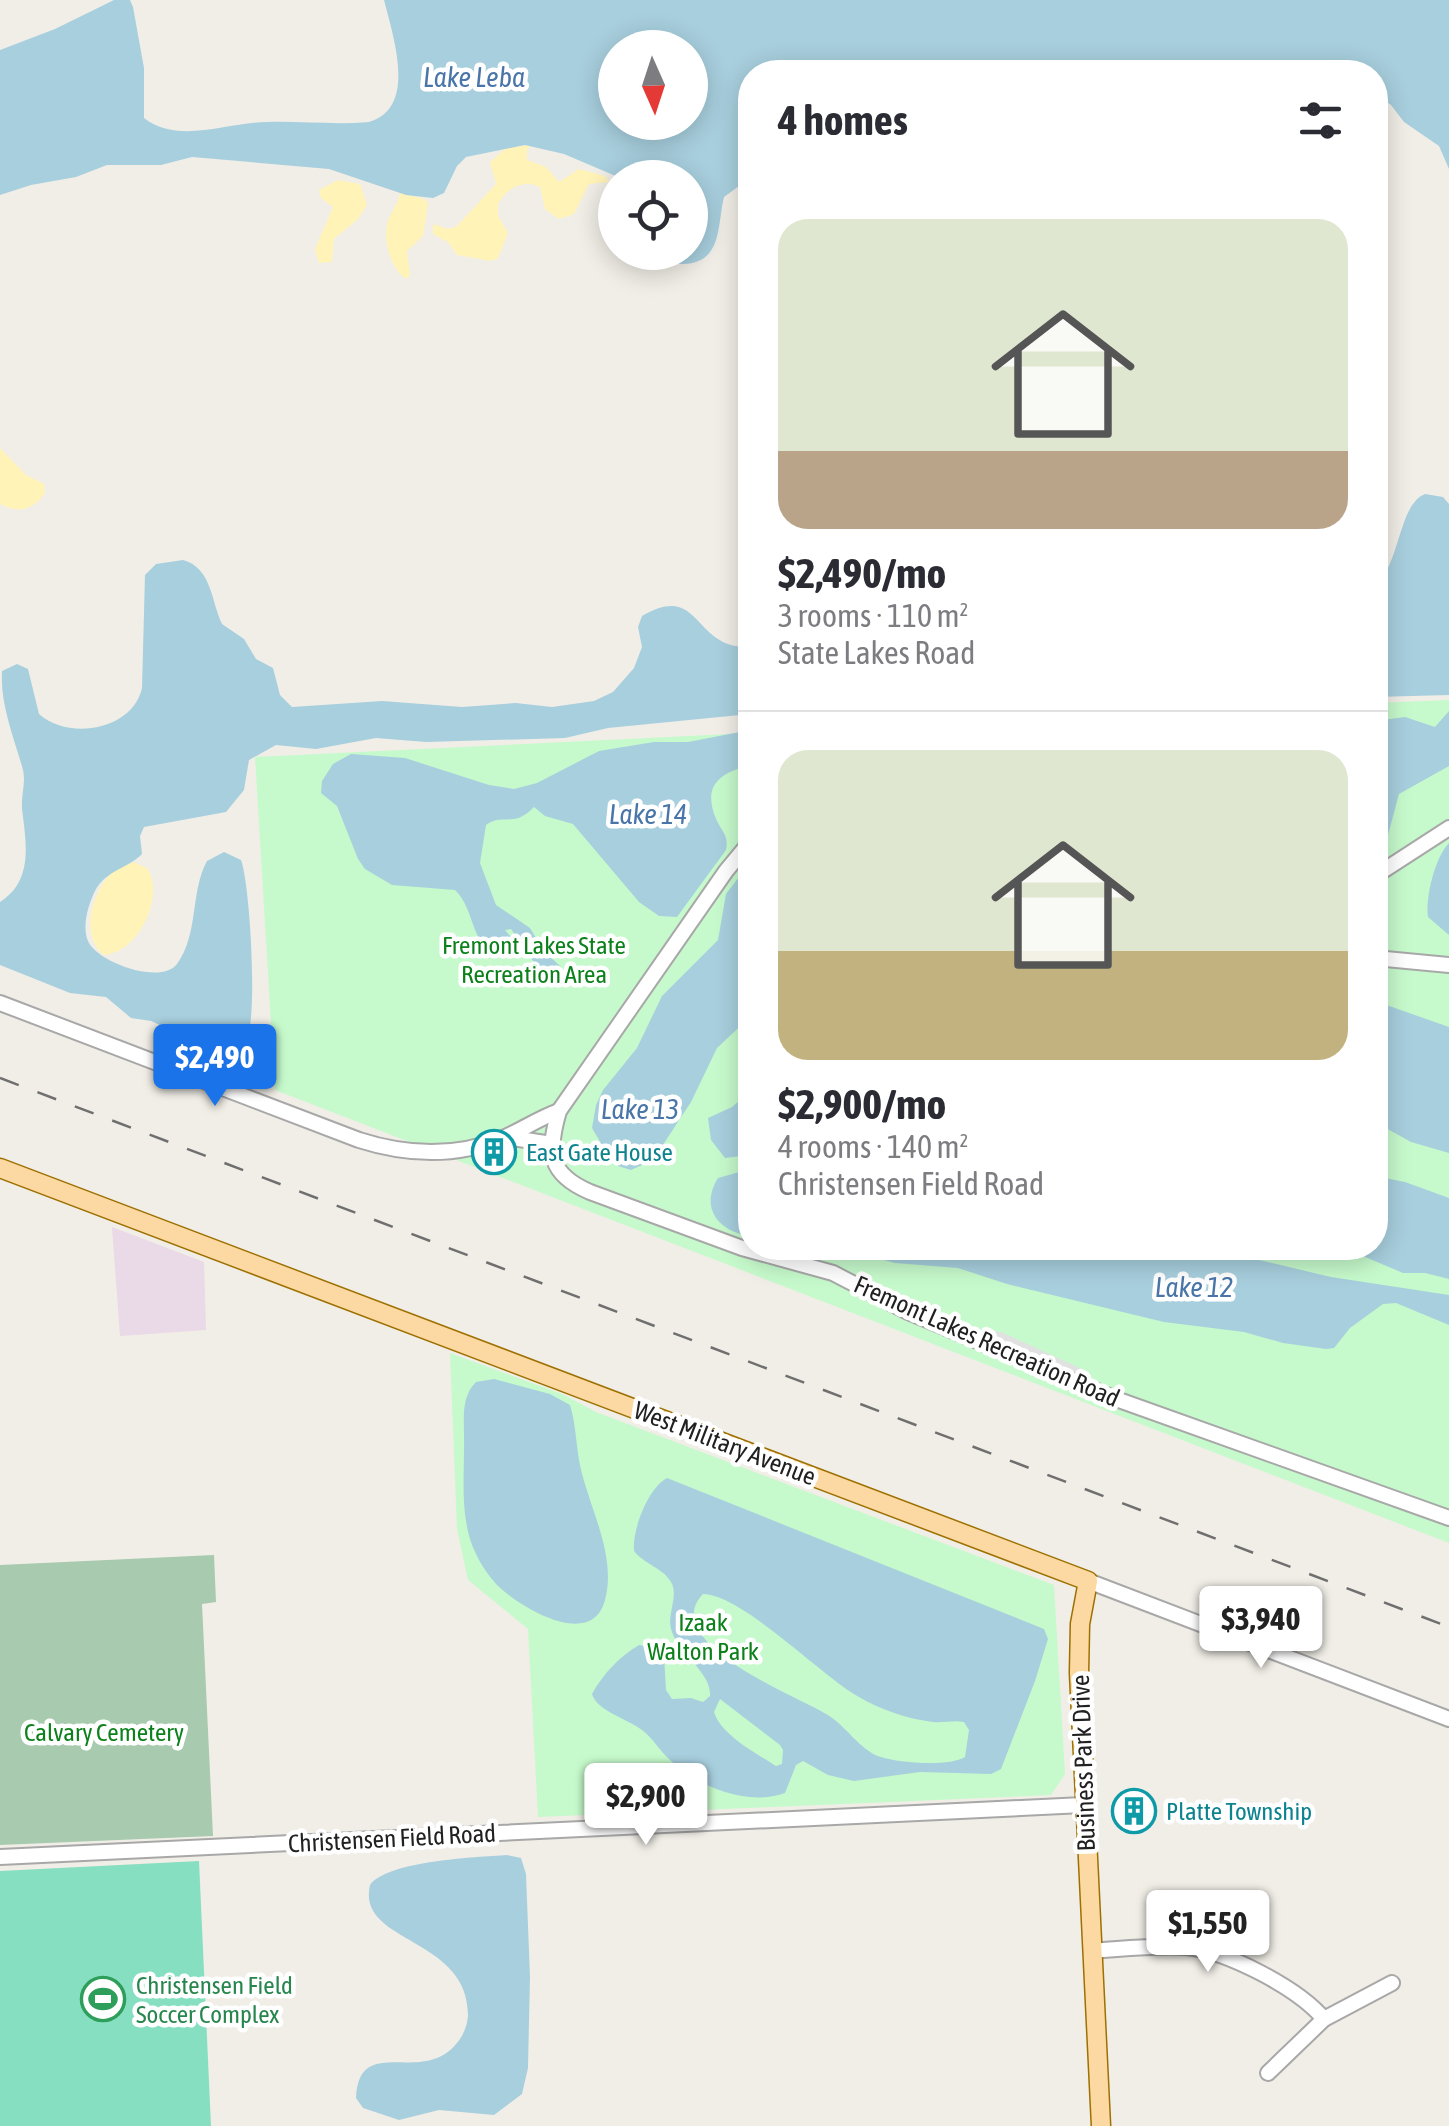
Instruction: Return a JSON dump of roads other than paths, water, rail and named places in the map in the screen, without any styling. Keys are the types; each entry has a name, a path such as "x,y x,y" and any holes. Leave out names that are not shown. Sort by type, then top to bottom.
{"main road":[{"name":"West Military Avenue","path":"0,1168 1088,1582"},
{"name":"Business Park Drive","path":"1088,1582 1078,1652 1101,2126"}],"street":[{"path":"1388,868 1449,828"},
{"path":"505,1137 552,1144 559,1112 738,857"},
{"path":"1388,959 1449,964"},
{"path":"0,1004 389,1149 440,1152 505,1137 559,1112"},
{"name":"Fremont Lakes Recreation Road","path":"552,1144 558,1171 572,1184 738,1246"},
{"name":"Fremont Lakes Recreation Road","path":"783,1260 832,1273 908,1312 1116,1399 1449,1518"},
{"name":"West Military Avenue","path":"1088,1582 1449,1718"},
{"name":"Christensen Field Road","path":"0,1858 1083,1805"},
{"path":"1091,1951 1174,1947 1208,1952 1296,1992 1324,2019"},
{"path":"1268,2073 1324,2019 1392,1984"}],"water":[{"name":"Lake Leba","path":"114,0 130,0 133,7 144,68 144,118 157,126 188,131 267,122 369,122 384,114 398,87 398,69 384,0 1449,0 1449,169 1439,146 1404,122 1388,103 1388,60 738,60 738,187 724,197 716,241 708,254 708,160 598,160 598,168 564,154 525,145 466,157 444,193 433,198 406,195 329,169 192,157 161,165 107,165 76,177 0,195 0,50"},
{"path":"1425,494 1443,497 1449,504 1449,695 1388,697 1388,567 1416,500"},
{"path":"183,560 200,570 222,624 244,639 256,659 273,668 280,695 292,707 382,701 462,707 516,703 552,707 594,701 613,692 634,668 642,647 638,627 642,616 661,607 676,606 717,638 738,646 738,715 608,728 565,738 426,742 376,738 316,749 276,745 249,760 244,790 226,812 144,827 140,836 142,854 100,884 86,917 89,943 105,958 145,972 169,970 177,964 189,940 198,886 207,861 224,852 241,860 251,947 248,1034 239,1046 232,1047 193,1040 151,1021 131,1018 106,997 70,993 0,965 0,902 18,883 26,847 24,775 5,709 2,671 17,664 28,669 39,714 66,727 98,727 126,714 142,688 145,575 156,564"},
{"path":"1449,711 1449,766 1399,794 1388,835 1388,719 1405,717 1435,727"},
{"name":"Lake 14","path":"738,732 738,769 716,782 711,797 716,819 726,837 726,850 677,917 659,916 639,902 573,824 545,816 534,807 520,817 486,825 480,863 496,905 530,928 544,951 561,967 562,976 555,982 547,981 511,929 505,930 516,948 503,949 497,956 488,950 455,890 392,885 365,869 337,806 321,793 322,781 333,764 351,754 405,758 514,789 537,783 599,751 654,742 688,742"},
{"path":"1449,843 1449,935 1428,917 1427,909 1435,868"},
{"name":"Lake 13","path":"738,878 738,1028 717,1048 691,1102 653,1160 631,1170 618,1166 592,1128 596,1105 603,1090 637,1048 662,996 718,940 726,894"},
{"path":"1388,1006 1449,1027 1449,1153 1411,1142 1388,1129"},
{"path":"738,1102 738,1156 725,1158 711,1140 708,1118"},
{"path":"738,1172 738,1234 715,1217 711,1199 718,1178"},
{"path":"1388,1179 1449,1198 1449,1279 1403,1273 1372,1260 1388,1260"},
{"name":"Lake 12","path":"884,1260 1259,1260 1331,1277 1449,1295 1449,1325 1396,1303 1383,1304 1350,1328 1334,1348 1326,1349 1244,1332 1164,1322 1007,1284 958,1268"},
{"path":"494,1379 550,1394 570,1405 580,1465 607,1566 605,1600 598,1615 586,1622 554,1620 521,1604 497,1585 471,1542 464,1502 465,1404 476,1382"},
{"path":"667,1478 1044,1629 1048,1639 1001,1769 991,1774 920,1772 854,1781 828,1775 803,1761 796,1765 785,1793 770,1797 739,1796 693,1778 642,1730 600,1705 592,1694 596,1687 619,1660 639,1645 651,1647 664,1656 666,1690 672,1699 703,1702 710,1696 706,1679 674,1638 671,1582 634,1551 643,1510","holes":["703,1594 739,1607 867,1702 914,1719 964,1722 969,1730 965,1757 924,1763 873,1754 826,1714 737,1666 714,1649 699,1631 694,1612","720,1699 780,1745 782,1764 776,1766 724,1728 714,1712"]},
{"path":"507,1855 521,1858 526,1874 530,1977 528,2068 522,2094 494,2115 439,2110 399,2120 363,2108 356,2098 360,2079 368,2068 380,2063 426,2061 442,2056 461,2038 468,2016 464,1990 451,1970 380,1919 370,1904 370,1885 394,1870 413,1865"}],"railway":[{"path":"0,1078 1449,1627"}],"place":[{"name":"East Gate House","path":"494,1152"},
{"name":"Platte Township","path":"1134,1811"},
{"name":"Christensen Field Soccer Complex","path":"103,1999"}],"park label":[{"name":"Fremont Lakes State Recreation Area","path":"534,960"},
{"name":"Izaak Walton Park","path":"703,1636"},
{"name":"Calvary Cemetery","path":"104,1732"}]}
